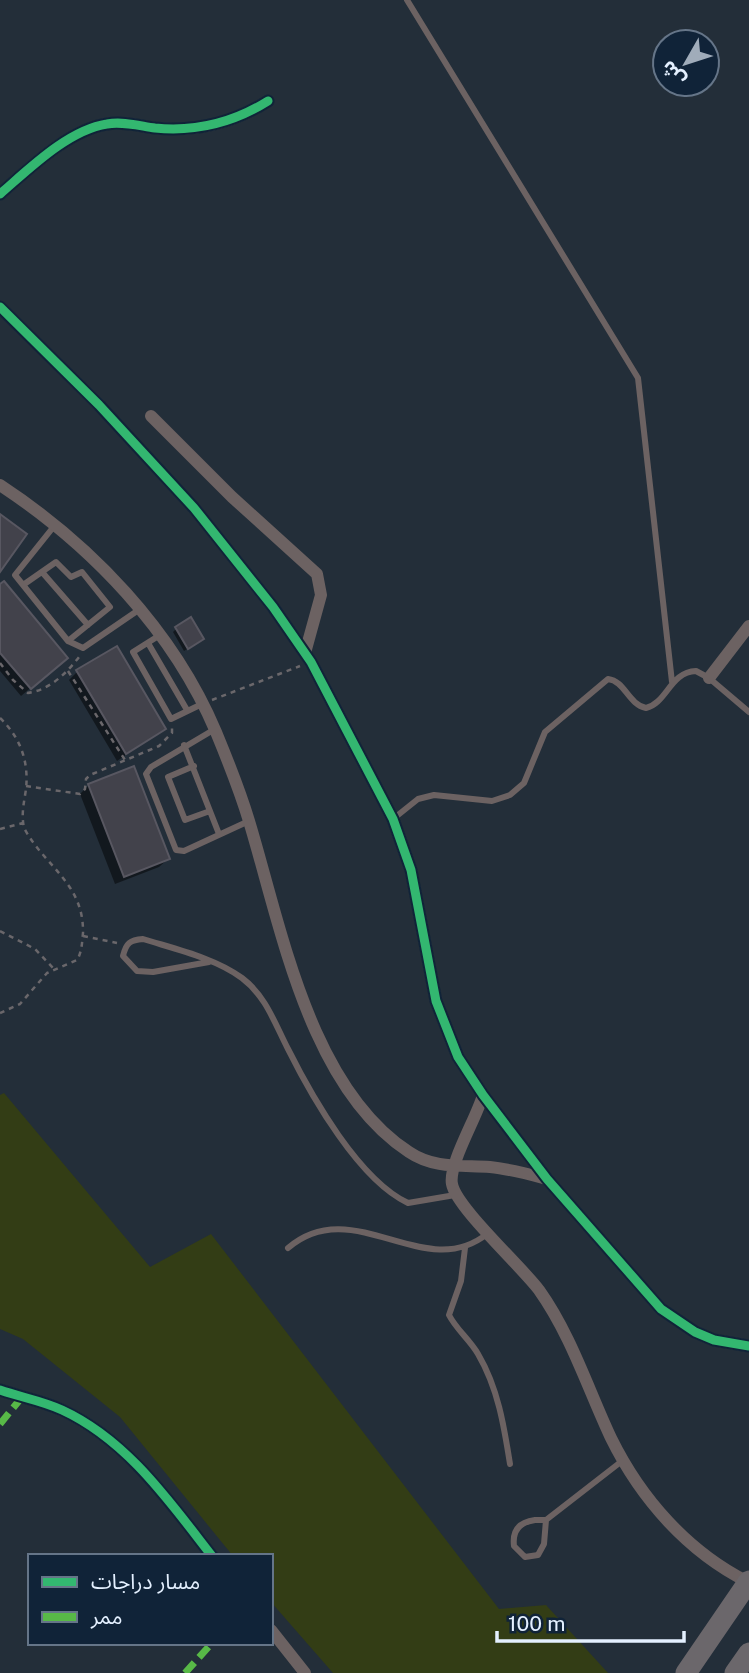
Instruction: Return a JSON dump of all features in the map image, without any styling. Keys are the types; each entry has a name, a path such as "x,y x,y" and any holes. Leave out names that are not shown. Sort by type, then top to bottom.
{"highway":[{"path":"686,1673 749,1581"},
{"path":"735,1673 749,1653"}],"street":[{"path":"0,194 51,153 96,127 108,123 174,129 213,125 233,120 268,101"},
{"path":"0,307 99,405 194,508 266,598 308,657 393,819 411,870 436,1001 458,1057 483,1095 547,1180 661,1309 695,1332 749,1346"},
{"path":"151,416 232,497 317,574 321,595 308,657"},
{"path":"0,485 84,550 140,609 160,635 202,704 215,729 249,821 280,938 309,1017 358,1101 396,1143 422,1160 454,1166 502,1169 547,1180"},
{"path":"709,678 749,626"},
{"path":"483,1095 454,1166 451,1181 455,1195 527,1275 552,1310 624,1460 653,1503 680,1533 723,1570 749,1581"},
{"path":"0,1390 59,1409 77,1418 122,1451 147,1474 210,1554"},
{"path":"273,1633 305,1673"}],"lane":[{"path":"407,0 638,378 672,682"},
{"path":"55,525 15,575 68,641 83,648 140,609"},
{"path":"23,585 56,562 71,577 82,572 110,607 68,641"},
{"path":"42,572 88,625"},
{"path":"160,635 133,652 171,719 202,704"},
{"path":"148,643 187,710"},
{"path":"393,819 418,799 434,795 492,800 510,795 524,783 545,732 605,680 617,681 636,704 646,708 656,704 672,682 690,670 709,678 749,712"},
{"path":"215,729 151,767 146,774 176,850 184,851 249,821"},
{"path":"184,746 219,834"},
{"path":"194,766 168,777 185,820 210,811"},
{"path":"209,961 153,972 137,971 123,956 125,945 132,939 144,939 209,961 242,978 262,998 313,1098 380,1185 408,1203 455,1195"},
{"path":"288,1248 304,1237 332,1229 363,1232 432,1250 465,1248 489,1232"},
{"path":"465,1248 461,1281 448,1311 477,1352 489,1376 501,1416 510,1464"},
{"path":"546,1520 541,1552 530,1558 521,1555 514,1546 515,1531 529,1521 546,1520 624,1460"}],"path":[{"path":"0,663 28,693 40,691 68,671 83,648"},
{"path":"202,704 308,657"},
{"path":"68,671 125,760"},
{"path":"0,718 13,731 24,752 26,786 21,823 29,837 78,898 83,936 77,960 53,967 20,1004 0,1013"},
{"path":"26,786 80,794 90,775 159,746 172,733 171,719"},
{"path":"0,829 21,823"},
{"path":"0,931 35,948 53,967"},
{"path":"83,936 125,945"}],"green space":[{"path":"4,1093 150,1267 211,1234 499,1609 546,1605 608,1673 333,1673 273,1604 273,1554 231,1554 120,1417 23,1339 0,1329 0,1095"}],"building":[{"path":"0,514 27,534 0,572"},
{"path":"4,581 68,658 31,689 0,653 0,584"},
{"path":"191,617 204,639 188,649 175,627"},
{"path":"117,646 166,729 126,754 76,670"},
{"path":"134,766 170,859 124,877 88,784"}],"marked path":[{"path":"0,1424 22,1397"},
{"path":"185,1673 210,1645"}],"cycle path":[{"path":"0,194 36,162 64,142 92,128 119,123 170,129 200,127 228,120 268,101"},
{"path":"0,307 99,405 194,508 273,607 311,662 393,819 411,870 436,1001 458,1057 483,1095 547,1179 661,1309 695,1332 714,1340 749,1346"},
{"path":"0,1390 62,1410 107,1438 145,1474 210,1554"}]}
